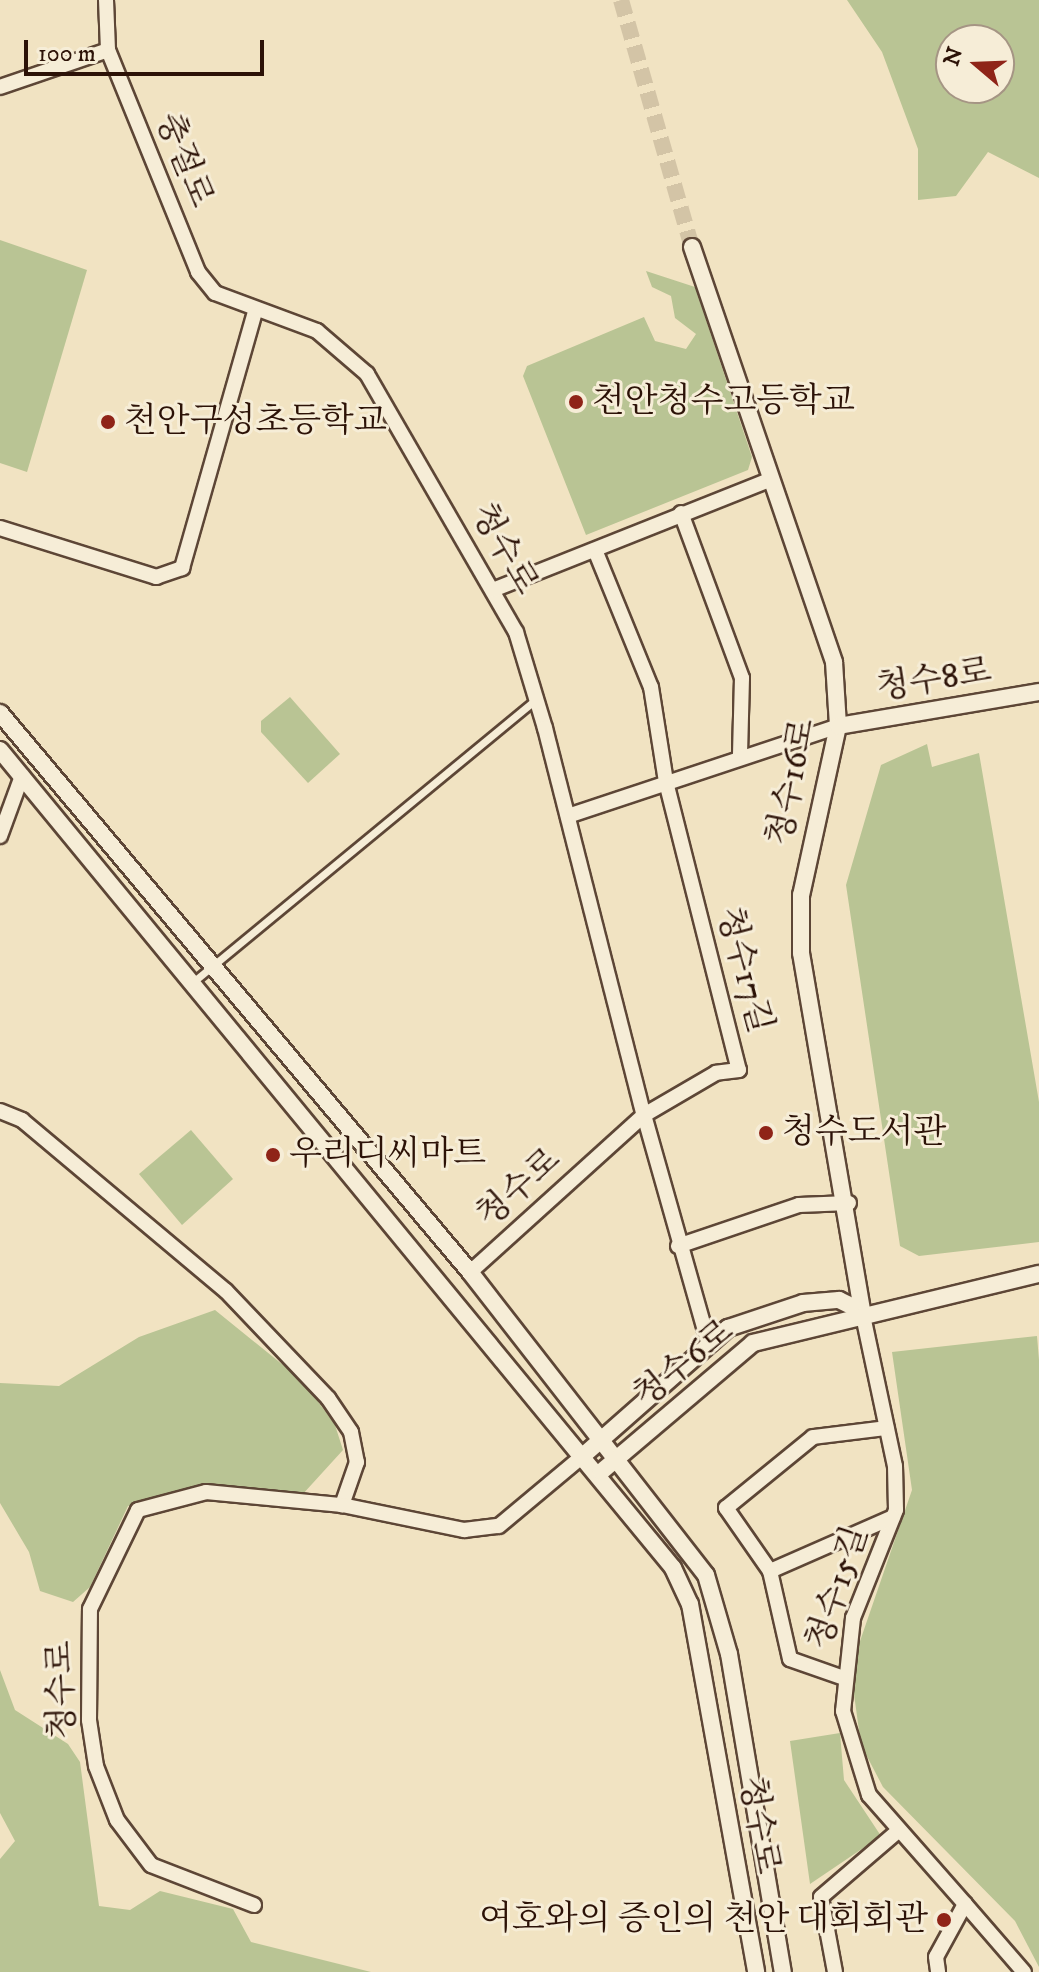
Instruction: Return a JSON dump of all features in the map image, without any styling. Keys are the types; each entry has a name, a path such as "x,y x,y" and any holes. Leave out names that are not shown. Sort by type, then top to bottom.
{"street":[{"name":"충절로","path":"106,0 108,50 198,272 215,293 256,309"},
{"path":"0,87 108,50"},
{"name":"청수16로","path":"692,247 767,481 821,609 838,726 801,895 801,953 849,1203 862,1311"},
{"path":"0,528 156,577 182,568 256,309"},
{"name":"청수로","path":"256,309 317,331 367,374 493,590 536,699 644,1115 470,1272"},
{"path":"493,590 767,481"},
{"path":"681,513 742,678 740,757"},
{"name":"청수17길","path":"595,550 651,687 666,782 739,1070 716,1073 644,1115"},
{"name":"청수8로","path":"838,726 1039,692"},
{"name":"청수로","path":"0,713 210,967 470,1272 619,1456 706,1575 718,1606 783,1972"},
{"path":"568,816 838,726"},
{"name":"청수로","path":"0,750 650,1531 690,1604 756,1972"},
{"path":"0,836 22,776"},
{"path":"0,1111 22,1120 226,1291 328,1398 351,1432 357,1462 342,1505"},
{"name":"청수6로","path":"644,1115 678,1246 709,1344"},
{"path":"678,1246 799,1205 849,1203"},
{"name":"청수6로","path":"601,1472 753,1343 862,1311 1039,1274"},
{"name":"청수6로","path":"585,1454 709,1344 776,1308 839,1300 862,1311"},
{"name":"청수15길","path":"862,1311 895,1466 893,1517 853,1618 841,1677 852,1751 869,1795 1024,1972"},
{"name":"청수15길","path":"841,1677 790,1659 770,1571 726,1508 813,1437 886,1428"},
{"name":"청수로","path":"254,1905 167,1876 117,1820 89,1720 90,1609 138,1510 206,1492 342,1505 464,1530 499,1526 585,1454"},
{"path":"562,1474 601,1472"},
{"name":"청수15길","path":"770,1571 893,1517"},
{"path":"835,1972 821,1897 898,1831"},
{"path":"938,1972 936,1957 965,1904"}],"lane":[{"path":"193,982 536,699"}],"green space":[{"path":"847,0 1039,0 1039,178 988,152 956,196 918,200 918,149 882,52"},
{"path":"0,240 87,270 27,472 0,463"},
{"path":"646,271 695,287 752,457 748,470 586,535 523,376 527,366 644,317 655,341 686,349 696,334 675,318 671,296 652,287"},
{"path":"290,697 340,754 308,783 261,732 261,721"},
{"path":"927,744 932,767 979,753 1039,1102 1039,1242 919,1256 900,1246 846,885 881,765"},
{"path":"191,1130 233,1179 182,1225 139,1174"},
{"path":"215,1310 304,1382 335,1425 343,1450 302,1495 279,1500 205,1484 128,1506 90,1587 73,1602 40,1591 29,1552 0,1503 0,1383 59,1386 139,1337"},
{"path":"1037,1336 1039,1967 1015,1921 883,1787 861,1745 853,1687 858,1647 912,1490 892,1352"},
{"path":"0,1670 15,1710 68,1744 80,1762 99,1906 130,1910 160,1891 233,1909 251,1942 371,1972 0,1972 0,1859 15,1841 0,1813"},
{"path":"840,1733 844,1780 881,1836 810,1884 790,1741"}],"tunnel":[{"path":"621,0 692,247"}],"place":[{"name":"천안청수고등학교","path":"576,402"},
{"name":"천안구성초등학교","path":"108,422"},
{"name":"청수도서관","path":"766,1133"},
{"name":"우리디씨마트","path":"273,1155"},
{"name":"여호와의 증인의 천안 대회회관","path":"944,1920"}]}
